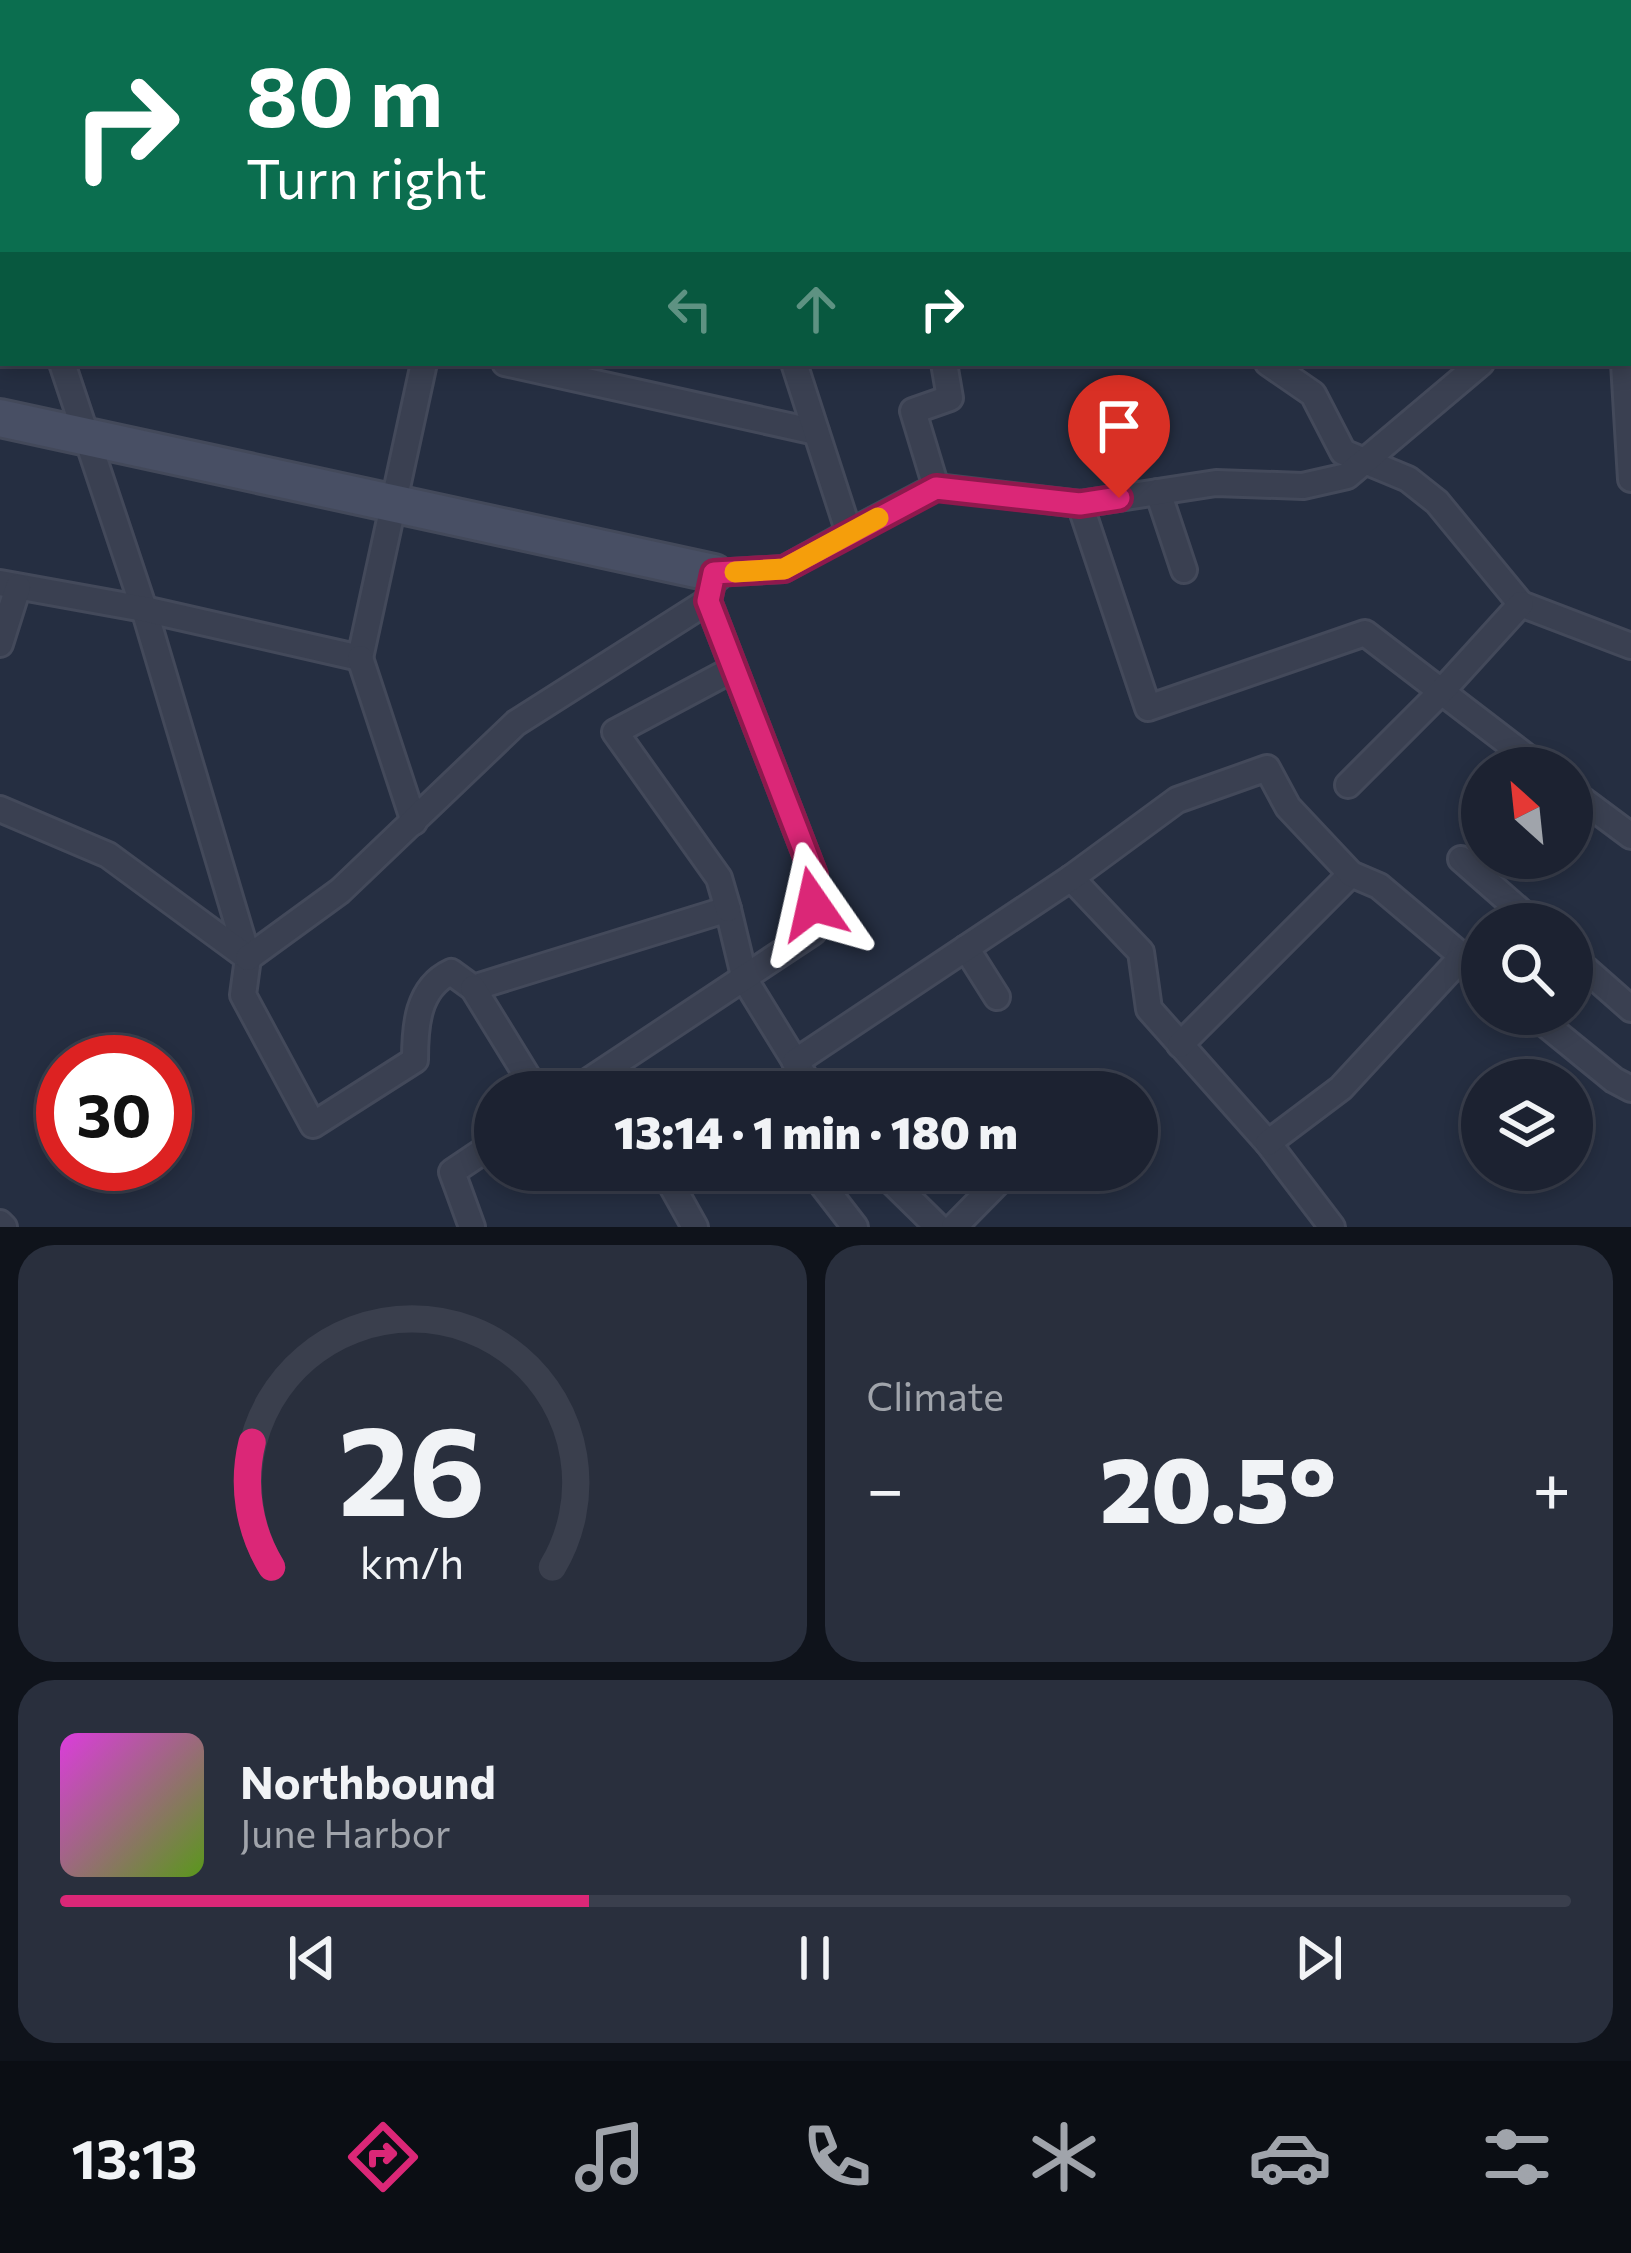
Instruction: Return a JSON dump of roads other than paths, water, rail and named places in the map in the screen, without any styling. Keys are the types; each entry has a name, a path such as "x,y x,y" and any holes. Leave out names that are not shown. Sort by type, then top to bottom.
{"street":[{"path":"63,366 144,609 248,958 242,995 313,1125 416,1060 416,1017 437,978 451,972 473,988 524,1071"},
{"path":"414,822 360,658 423,366"},
{"path":"527,366 816,432"},
{"path":"795,366 849,533"},
{"path":"936,488 913,411 950,398 945,366"},
{"path":"1272,366 1312,394 1342,452 1408,479 1437,502 1521,604 1631,646"},
{"path":"248,958 340,891 516,723 711,587 784,569 936,488 1080,504 1216,483 1303,486 1347,476 1477,366"},
{"path":"1629,395 1631,479"},
{"path":"0,418 395,505 711,587"},
{"path":"1158,492 1184,570"},
{"path":"1080,504 1148,708 1365,633 1513,747"},
{"path":"0,644 9,585 144,609 360,658"},
{"path":"605,1071 813,932 814,875 733,669 711,587"},
{"path":"1348,784 1521,604"},
{"path":"733,669 615,732 719,878 746,980 801,1071"},
{"path":"796,1062 1071,878 1177,800 1267,768 1288,807 1351,874 1379,886 1461,955"},
{"path":"1593,808 1631,836"},
{"path":"0,809 108,855 248,958"},
{"path":"1180,1045 1351,874"},
{"path":"1071,878 1141,952 1149,1009 1268,1143 1332,1227"},
{"path":"1483,879 1510,903"},
{"path":"473,988 728,909"},
{"path":"966,948 997,997"},
{"path":"1268,1143 1341,1088 1461,957"},
{"path":"1593,976 1631,1010"},
{"path":"1559,1035 1631,1089"},
{"path":"472,1227 452,1172 474,1157"},
{"path":"675,1191 694,1227"},
{"path":"827,1191 855,1227"},
{"path":"901,1191 938,1227"},
{"path":"954,1227 989,1191"}]}
